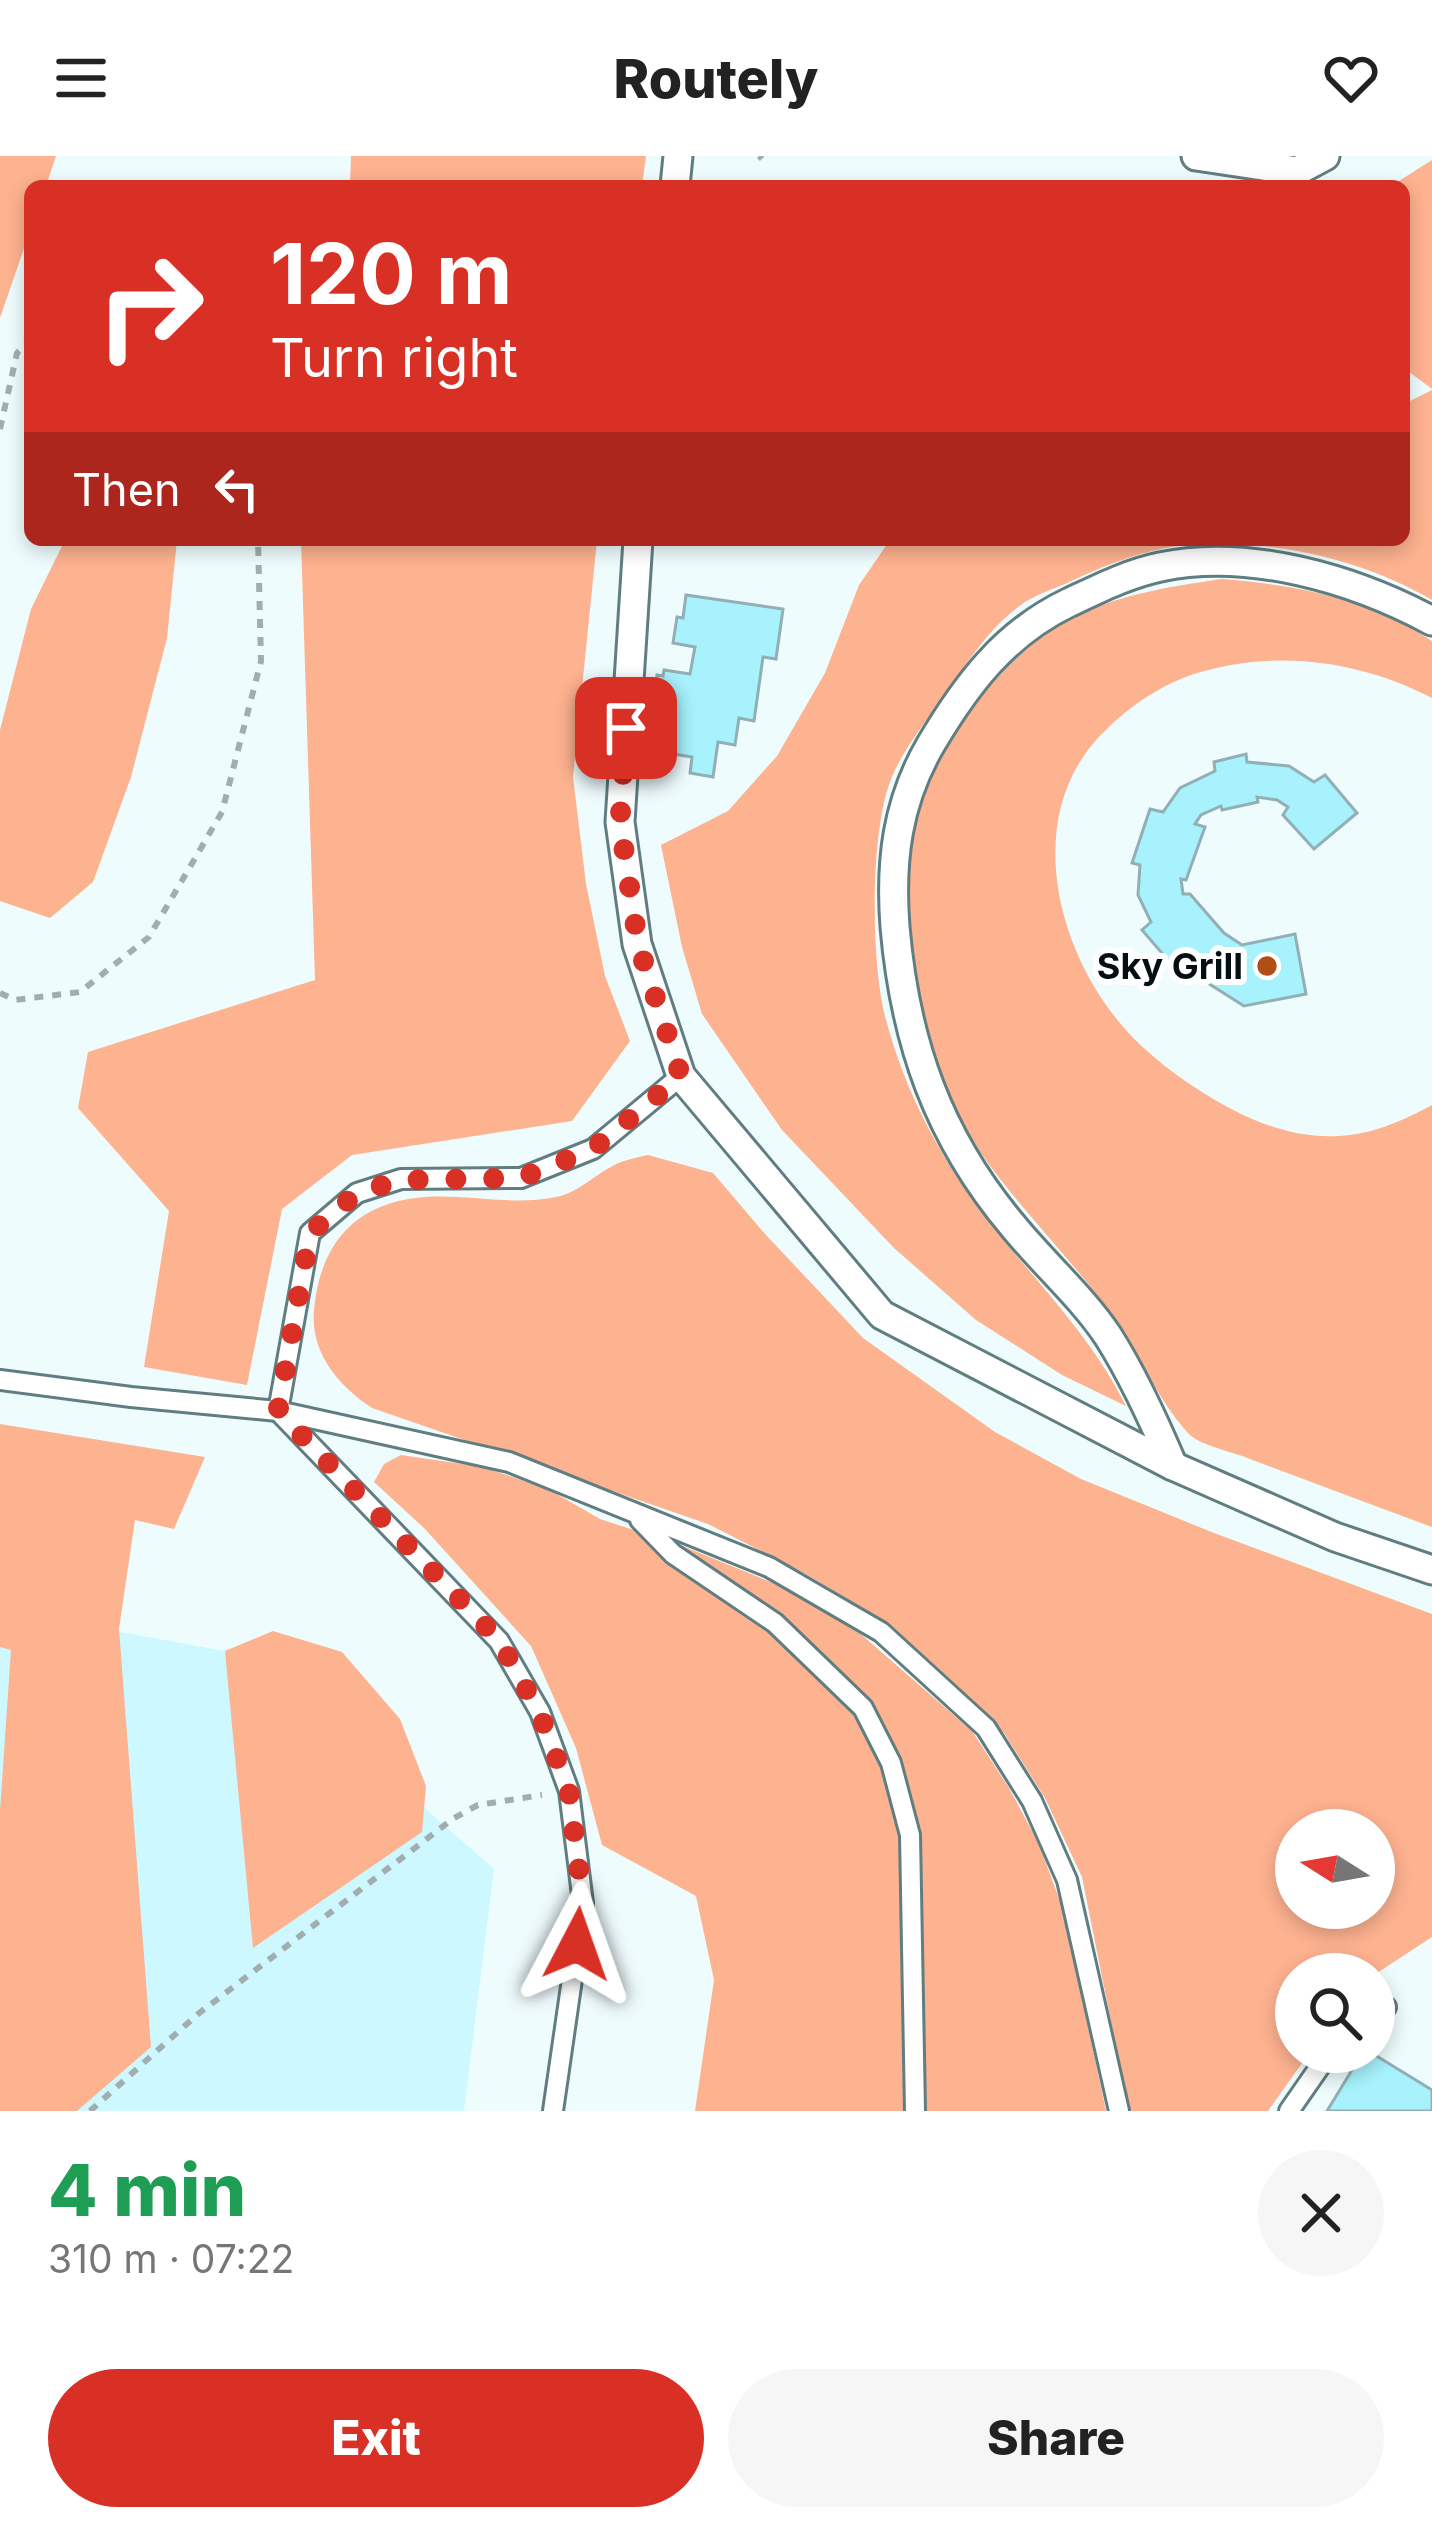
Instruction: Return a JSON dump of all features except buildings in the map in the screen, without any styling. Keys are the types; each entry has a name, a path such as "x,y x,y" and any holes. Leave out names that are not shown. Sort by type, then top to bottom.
{"street":[{"path":"1196,156 1297,171 1325,156"},
{"path":"638,546 620,822 638,944 681,1076 882,1315 1173,1466 1335,1537 1432,1570"},
{"path":"1173,1466 1144,1399 1106,1333 1009,1222 967,1165 926,1084 899,980 893,899 897,826 910,779 988,658 1055,609 1117,579 1161,566 1253,565 1301,572 1394,601 1432,621"}],"lane":[{"path":"278,1411 310,1233 341,1206 357,1193 401,1180 521,1178 593,1149 681,1076"},
{"path":"0,1379 278,1411 508,1462 769,1567 881,1632 986,1728 1032,1801 1067,1880 1119,2111"},
{"path":"278,1411 499,1640 539,1712 569,1791 583,1903 553,2111"},
{"path":"632,1513 673,1554 790,1637 863,1708 891,1763 910,1835 915,2111"},
{"path":"1288,2111 1315,2073"}],"path":[{"path":"0,429 17,353 24,346"},
{"path":"0,993 15,1000 80,992 149,937 222,812 261,661 258,546"},
{"path":"90,2111 198,2014 454,1818 478,1805 569,1791"}],"shaded area":[{"path":"0,156 56,156 48,180 24,180 24,248 0,318"},
{"path":"351,156 646,156 643,180 350,180"},
{"path":"1432,160 1432,389 1410,372 1410,180 1400,180"},
{"path":"1432,390 1432,600 1374,572 1260,546 1410,546 1410,401"},
{"path":"62,546 176,546 167,638 131,777 93,882 50,918 0,901 0,730 31,609"},
{"path":"301,546 596,546 573,777 586,884 605,976 630,1041 572,1121 352,1155 282,1209 247,1385 144,1367 169,1211 78,1108 88,1052 315,980"},
{"path":"886,546 1178,546 1121,560 1035,596 1004,619 902,756 883,805 876,865 880,992 904,1075 929,1130 997,1232 1083,1337 1126,1406 1062,1375 976,1320 894,1248 782,1130 702,1014 682,947 661,845 728,811 777,756 825,673 859,585"},
{"path":"1222,579 1331,596 1408,626 1432,641 1432,698 1375,675 1315,662 1224,666 1167,686 1107,728 1074,772 1061,808 1055,846 1058,886 1067,925 1101,998 1144,1048 1210,1097 1271,1126 1322,1136 1376,1130 1432,1105 1432,1527 1188,1433 1109,1311 970,1137 935,1069 919,1014 909,950 908,855 921,797 954,734 1001,674 1055,628 1116,600"},
{"path":"648,1155 713,1173 863,1338 995,1432 1081,1479 1432,1614 1432,1937 1395,1961 1395,1953 1275,1953 1275,2073 1295,2073 1268,2111 1129,2111 1082,1877 1045,1798 1004,1733 880,1618 708,1524 372,1408 329,1367 314,1326 318,1286 334,1246 361,1217 379,1207 425,1197 556,1197 624,1161"},
{"path":"0,1424 205,1457 174,1529 135,1520 119,1629 151,2047 77,2111 0,2111 0,1811 11,1650 0,1647"},
{"path":"401,1455 483,1467 548,1489 600,1519 680,1545 805,1596 855,1629 972,1731 1039,1844 1065,1915 1106,2111 695,2111 714,1980 696,1896 602,1845 576,1748 531,1646 424,1528 374,1482 384,1464"},
{"path":"0,1610 252,1656 494,1869 464,2111 0,2111"},
{"path":"273,1631 342,1652 400,1719 426,1786 422,1832 253,1948 225,1651"}],"place":[{"name":"Sky Grill","path":"1267,966"}],"route":[{"path":"577,1944 583,1903 569,1791 539,1712 499,1640 278,1411 310,1233 357,1193 401,1180 521,1178 593,1149 681,1076 638,944 620,822 626,728"}]}
